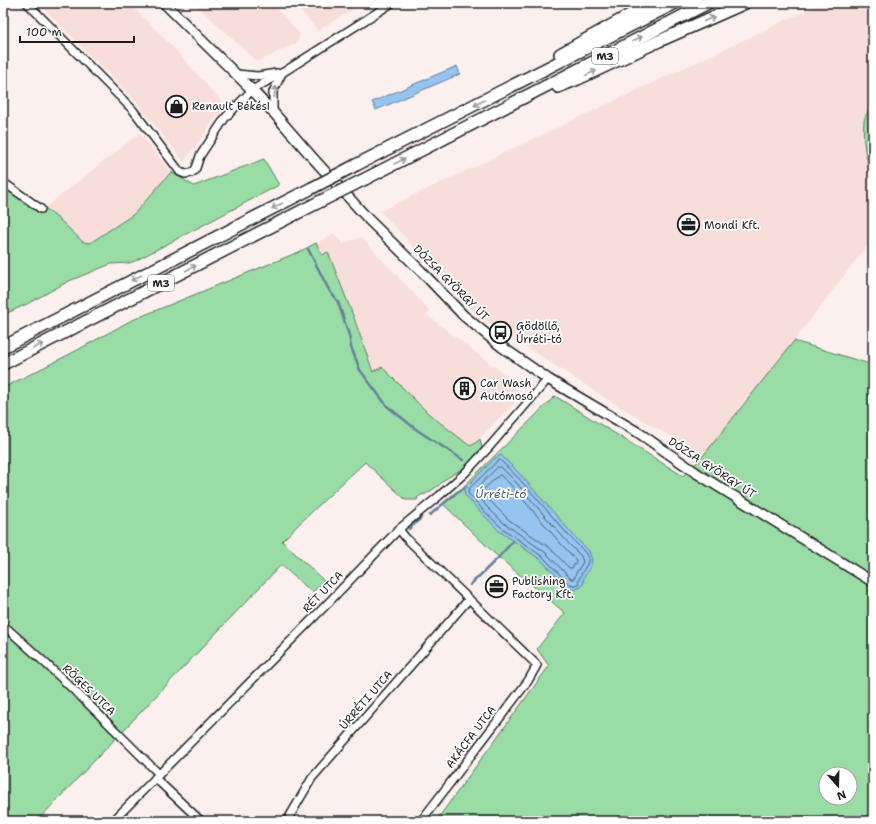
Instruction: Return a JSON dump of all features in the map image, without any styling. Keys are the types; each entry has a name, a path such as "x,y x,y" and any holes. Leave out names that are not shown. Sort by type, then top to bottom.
{"highway":[{"path":"514,86 552,58 651,3"},
{"name":"M3","path":"3,347 675,3"},
{"name":"M3","path":"3,364 708,3"},
{"path":"503,108 578,79 745,3"}],"main road":[{"name":"DÓZSA GYÖRGY ÚT","path":"164,3 273,112 369,220 422,271 464,316 502,348 548,379 639,433 698,474 873,582"}],"street":[{"path":"27,3 133,110 180,172 185,174 194,171 200,156 225,118 252,90 282,73 392,3"},
{"path":"236,74 258,76 282,73"},
{"path":"273,112 273,92 282,73"},
{"path":"3,182 41,209"},
{"name":"RÉT UTCA","path":"113,821 399,529 465,472 491,445 548,379"},
{"path":"399,529 405,537 469,599"},
{"name":"AKÁCFA UTCA","path":"421,821 528,681 537,665 469,599"},
{"name":"ÚRRÉTI UTCA","path":"286,821 312,778 469,599"},
{"name":"RÖGES UTCA","path":"3,625 72,688 201,821"}],"shaded area":[{"path":"38,3 129,3 174,48 225,105 184,162 137,103"},
{"path":"194,3 272,3 300,34 297,43 257,62"},
{"path":"294,3 362,3 318,31"},
{"path":"822,3 873,3 873,238 703,456 602,396 477,315 380,211"},
{"path":"140,133 171,172 134,214 90,243 83,242 45,208"},
{"path":"334,233 343,244 361,237 430,311 427,315 517,384 514,403 474,444 470,446 429,414 382,367 373,373 354,318 328,253 322,255 316,243"}],"green space":[{"path":"873,103 873,174 866,156 863,127 866,114"},
{"path":"264,159 279,185 135,261 129,263 111,264 69,281 27,304 3,315 3,185 40,214 45,208 83,242 90,243 134,214 171,172 194,186"},
{"path":"316,243 322,255 328,252 373,372 382,367 429,414 470,446 480,439 482,448 465,467 444,480 438,486 417,498 417,500 406,500 365,462 282,541 325,582 312,592 281,565 37,821 3,821 3,388 72,353 130,321 301,251"},
{"path":"794,341 873,365 873,821 436,821 549,666 537,649 565,613 496,555 443,504 453,497 555,396 683,476 703,456"}],"water":[{"path":"457,66 460,74 376,110 372,102"},
{"name":"Úrréti-tó","path":"501,455 589,551 592,560 581,587 574,590 567,587 541,560 499,531 465,495 464,489 495,458"}],"waterway":[{"path":"308,249 329,290 338,302 349,335 351,347 360,370 387,406 417,430 463,460"},
{"path":"430,515 457,492 466,487"},
{"path":"409,529 421,518"},
{"path":"470,585 513,541"}],"place":[{"name":"Renault Békési","path":"176,106"},
{"name":"Mondi Kft.","path":"689,225"},
{"name":"Gödöllő, Úrréti-tó","path":"500,332"},
{"name":"Car Wash Autómosó","path":"464,389"},
{"name":"Publishing Factory Kft.","path":"497,587"}]}
